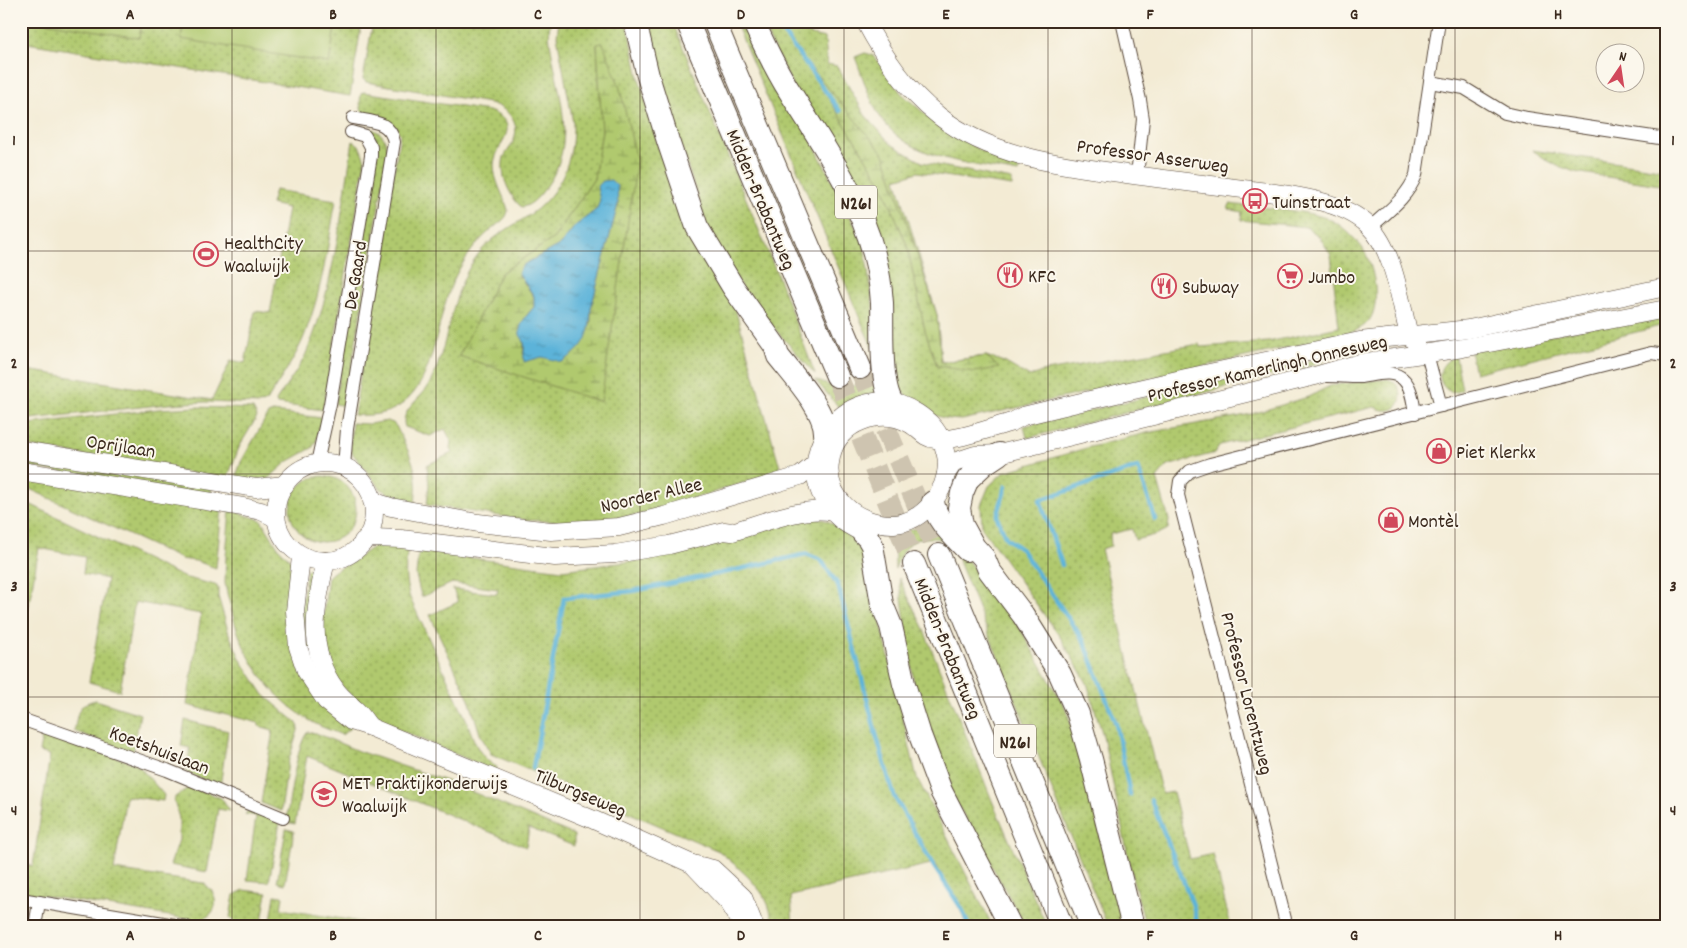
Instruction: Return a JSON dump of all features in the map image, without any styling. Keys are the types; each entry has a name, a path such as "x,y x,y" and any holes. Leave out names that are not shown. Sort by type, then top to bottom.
{"highway":[{"path":"635,21 651,86 697,227 733,287 775,346 778,356 820,412 826,425 834,431"},
{"name":"Midden-Brabantweg","path":"687,21 838,376"},
{"name":"Midden-Brabantweg","path":"714,21 860,368"},
{"name":"N261","path":"753,21 789,90 828,150 857,204 874,254 882,300 882,350 888,396 893,404"},
{"path":"1000,454 984,464 968,479 962,493 959,508 960,516 965,531 974,547 984,558 989,570 1023,615 1060,674 1078,714 1133,927"},
{"path":"933,502 934,510 941,521 979,564 989,570"},
{"path":"867,527 882,604 891,626 904,684 920,735 941,790 1011,927"},
{"name":"Midden-Brabantweg","path":"938,556 1092,927"},
{"name":"Midden-Brabantweg","path":"914,564 1062,927"}],"street":[{"name":"Professor Asserweg","path":"865,21 883,54 914,94 939,116 979,140 1025,156 1096,170 1322,201 1359,217 1371,227 1385,249 1409,335 1427,354"},
{"path":"1122,21 1143,119 1137,176"},
{"path":"1371,227 1400,201 1412,187 1416,175 1439,21"},
{"path":"1430,82 1464,88 1505,113 1666,139"},
{"name":"De Gaard","path":"344,467 347,429 394,142 392,133 384,125 353,118"},
{"name":"De Gaard","path":"317,463 330,404 371,156 371,147 365,136 350,132"},
{"name":"Professor Kamerlingh Onnesweg","path":"942,440 1012,422 1023,416 1186,378 1350,343 1469,328 1666,287"},
{"name":"Professor Kamerlingh Onnesweg","path":"946,474 954,462 975,455 1000,454 1315,376 1360,363 1427,354 1666,309"},
{"path":"1399,358 1409,335"},
{"path":"1315,376 1383,374 1399,376 1405,381 1409,389 1415,412 1650,353 1666,354"},
{"path":"1427,354 1441,406"},
{"path":"877,403 902,405 911,409 932,425 942,440 947,462 942,486 933,502 918,515 894,524 867,527 841,520 832,503 816,481 815,464 818,449 834,431 846,413 860,406 877,403"},
{"name":"Professor Lorentzweg","path":"1287,927 1182,514 1178,495 1180,481 1190,471 1210,464 1415,412"},
{"name":"Professor Kamerlingh Onnesweg","path":"932,425 948,429 1012,414 1023,416"},
{"path":"834,431 845,431 858,422 874,417 886,416 903,420 928,438 942,440"},
{"path":"832,503 830,466 834,431"},
{"name":"Oprijlaan","path":"21,450 246,487 262,488 285,484"},
{"path":"317,463 344,467 359,477 372,501 374,518 369,534 348,555 326,561 314,561 301,557 283,540 278,528 276,518 285,484 298,470 317,463"},
{"name":"Noorder Allee","path":"372,501 478,523 551,531 619,526 664,516 800,476 815,464"},
{"name":"Oprijlaan","path":"21,471 243,507 261,511 276,518"},
{"path":"364,541 373,538 401,539 542,556 615,554 669,545 724,530 730,525 803,501 817,498 832,503"},
{"name":"Tilburgseweg","path":"301,557 295,611 298,647 306,671 326,701 351,721 370,726 594,820 692,864 713,869 727,880 743,897 756,927"},
{"name":"Tilburgseweg","path":"326,561 315,614 315,637 321,664 336,690 357,710 370,726"},
{"name":"Koetshuislaan","path":"21,719 167,770 284,818"},
{"name":"Tilburgseweg","path":"692,864 729,903 744,927"},
{"path":"21,899 187,927"},
{"path":"35,927 39,902"}],"green space":[{"path":"21,21 39,21 139,37 142,21 184,21 181,38 329,63 336,21 362,21 350,96 21,42"},
{"path":"39,21 142,21 139,38"},
{"path":"184,21 336,21 329,63 181,39"},
{"path":"373,21 551,21 549,30 560,94 564,127 563,144 560,160 553,175 536,199 522,207 515,200 506,184 503,161 516,133 514,121 506,111 489,103 366,82 363,79"},
{"path":"559,21 627,21 639,78 660,153 691,233 735,308 781,471 645,514 604,520 564,522 527,520 427,505 429,485 427,465 452,453 450,448 451,441 445,429 430,436 405,427 405,415 430,383 437,367 456,299 470,267 480,252 492,240 542,205 558,185 564,173 571,149 573,123 557,36","holes":["597,45 637,161 459,356 501,273 554,238 594,179 602,131"]},
{"path":"641,21 672,21 778,276 815,374 750,301 710,236"},
{"path":"735,21 743,21 803,123 864,244 874,312 874,352"},
{"path":"760,21 790,21 795,31 825,38 827,64 837,66 865,115 891,144 922,162 1012,180 1012,186 918,172 896,179 937,315 884,154 810,68 882,184 907,245 925,330 937,366 986,356 1004,362 1030,377 1041,372 1199,344 1200,347 1268,342 1339,327 1331,255 1319,236 1306,227 1241,220 1242,212 1228,209 1230,204 1311,214 1337,223 1355,239 1366,254 1373,275 1376,298 1371,318 1365,325 1348,333 962,420 939,417 920,408 904,394 892,374 884,265"},
{"path":"603,43 619,85 637,161 601,402 459,356 501,273 554,238 594,179 602,131 597,44","holes":["600,200 618,204 591,308 591,323 562,362 542,356 532,358 523,354 527,315 534,307 534,297 523,281 523,265 561,244 575,226 597,209"]},
{"path":"865,53 872,55 901,93 940,127 980,150 1017,164 1018,173 948,159 914,146 899,137 881,119 868,93 855,57"},
{"path":"807,63 884,154 937,315 941,362 986,356 999,368 974,372 937,366 925,330 907,245 882,184"},
{"path":"363,92 489,111 500,116 506,122 507,128 506,135 496,157 494,171 508,210 504,219 468,255 457,273 448,295 428,367 418,387 403,403 383,413 354,415 400,135 396,127 390,123 368,116 363,112 360,105"},
{"path":"357,126 370,129 382,135 388,152 345,406 335,404 377,147 372,132 356,128"},
{"path":"353,141 359,145 365,160 323,410 277,404 276,401 305,356 317,325 331,274"},
{"path":"1532,150 1666,170 1666,186 1575,172 1553,164"},
{"path":"275,190 336,200 324,268 311,318 297,352 267,401 260,404 205,402 168,404 21,420 21,369 212,400 231,360 245,363 255,311 270,313 288,208 271,204"},
{"path":"1662,314 1664,325 1475,373 1470,350"},
{"path":"875,357 877,393 854,398 839,407 815,380 836,387 845,388 852,386 859,383 865,377"},
{"path":"1453,357 1456,357 1462,390 1453,393 1443,385 1440,375 1444,365"},
{"path":"1323,358 1324,362 1027,438 1024,426 1249,373"},
{"path":"1388,379 1395,383 1401,395 1397,406 1392,410 1374,407 1220,445 1215,453 1167,466 1157,478 1169,520 1168,529 1158,534 1135,540 1132,529 1110,534 1111,546 1101,549 1162,794 1173,792 1190,859 1213,854 1231,927 1146,927 1133,880 1103,736 1087,683 1060,637 982,528 981,505 989,486 1004,472 1090,447 1146,433 1252,414 1308,397 1332,385"},
{"path":"197,407 253,409 257,417 240,445 227,479 21,445 21,425 158,409"},
{"path":"273,412 322,418 316,442 312,448 287,462 267,480 235,480 241,462 268,414"},
{"path":"387,421 396,426 413,463 416,481 415,503 396,498 380,488 352,453 350,446 352,423 369,424"},
{"path":"21,454 212,486 210,497 21,465"},
{"path":"21,475 222,509 216,568 196,561 181,559 21,485"},
{"path":"323,476 336,479 346,486 353,496 356,509 353,522 346,532 336,539 323,542 310,539 300,532 293,522 290,509 293,496 300,486 310,479"},
{"path":"21,500 183,577 218,587 218,596 229,634 241,660 264,695 296,722 299,727 288,763 281,811 261,803 273,730 259,726 259,723 187,705 201,614 135,602 120,691 89,682 107,579 83,574 85,557 39,548 21,649"},
{"path":"230,510 261,520 278,547 291,561 295,577 291,642 351,727 342,735 314,723 285,702 261,676 244,646 237,629 225,583"},
{"path":"814,517 842,529 864,551 917,778 993,927 967,927 960,909 935,863 791,896 793,927 774,927 769,907 761,892 748,877 719,851 491,754 480,734 469,699 430,615 458,602 453,589 497,594 498,589 452,583 421,596 416,575 419,549 562,570 652,559"},
{"path":"931,519 950,542 930,538 915,540 904,551 895,569 894,534 920,527"},
{"path":"384,543 408,547 406,573 410,598 467,721 474,741 486,759 497,767 495,771 381,722 365,713 332,674 321,633 328,577 334,571 372,548"},
{"path":"957,548 1013,616 1067,711 1126,927 1108,927 954,549"},
{"path":"307,569 318,571 317,666 311,670 300,616"},
{"path":"899,578 922,625 993,803 1047,927 1026,927 953,796 917,704"},
{"path":"96,700 140,714 133,753 74,731 77,715 81,707"},
{"path":"185,720 228,731 220,787 186,772 190,748 181,746"},
{"path":"308,732 316,733 358,751 449,782 574,835 574,846 529,828 526,847 307,756 295,824 286,822 300,747"},
{"path":"54,734 138,765 164,795 163,801 126,796 114,870 203,883 209,888 215,900 213,911 208,916 194,920 28,893 21,890 21,864 33,866 50,755 39,752 42,737"},
{"path":"191,786 221,798 229,811 218,809 207,872 170,865 179,840 179,818 174,801 175,797"},
{"path":"250,810 280,822 269,882 247,880 256,816 245,814"},
{"path":"286,829 294,831 285,884 277,882"},
{"path":"244,890 267,893 261,927 239,927 230,917 234,895"},
{"path":"275,895 283,896 281,909 391,927 270,927"}],"water":[{"path":"611,180 617,186 618,204 591,308 588,333 585,340 577,351 562,362 542,357 524,362 524,342 520,335 520,327 534,307 534,296 518,273 523,265 561,244 575,226 597,209 600,200 597,187 603,181"}],"waterway":[{"path":"777,21 781,30 840,111"},
{"path":"1062,565 1040,500 1138,467 1155,519"},
{"path":"1006,486 997,517 1006,538 1021,549 1084,641 1116,724 1130,795"},
{"path":"533,768 564,598 633,591 806,554 821,560 838,585 894,796 933,865 962,909 969,927"},
{"path":"1151,800 1193,905 1198,927"}],"tunnel":[{"path":"860,368 939,555"},
{"path":"837,376 914,564"}],"place":[{"name":"Tuinstraat","path":"1255,201"},
{"name":"HealthCity Waalwijk","path":"206,254"},
{"name":"KFC","path":"1010,275"},
{"name":"Jumbo","path":"1290,276"},
{"name":"Subway","path":"1164,286"},
{"name":"Piet Klerkx","path":"1439,451"},
{"name":"Montèl","path":"1391,520"},
{"name":"MET Praktijkonderwijs Waalwijk","path":"324,794"}]}
